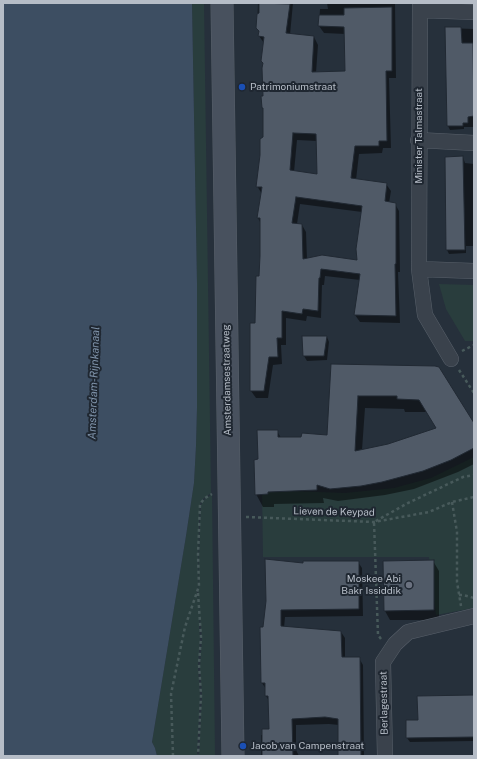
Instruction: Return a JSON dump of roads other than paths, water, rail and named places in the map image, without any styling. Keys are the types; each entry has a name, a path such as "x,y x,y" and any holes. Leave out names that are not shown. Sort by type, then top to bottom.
{"main road":[{"name":"Amsterdamsestraatweg","path":"222,3 233,756"}],"street":[{"path":"420,6 474,12"},
{"name":"Minister Talmastraat","path":"420,6 418,140 419,269 425,315 451,359"},
{"path":"418,140 474,143"},
{"path":"419,269 474,271"},
{"name":"Berlagestraat","path":"385,756 383,662 395,644 408,632 468,617"}],"water":[{"name":"Amsterdam-Rijnkanaal","path":"3,3 192,3 197,283 196,446 194,483 152,742 157,756 3,756"}],"place":[{"name":"Patrimoniumstraat","path":"242,87"},
{"name":"Moskee Abi Bakr Issiddik","path":"409,585"},
{"name":"Jacob van Campenstraat","path":"243,746"}]}
